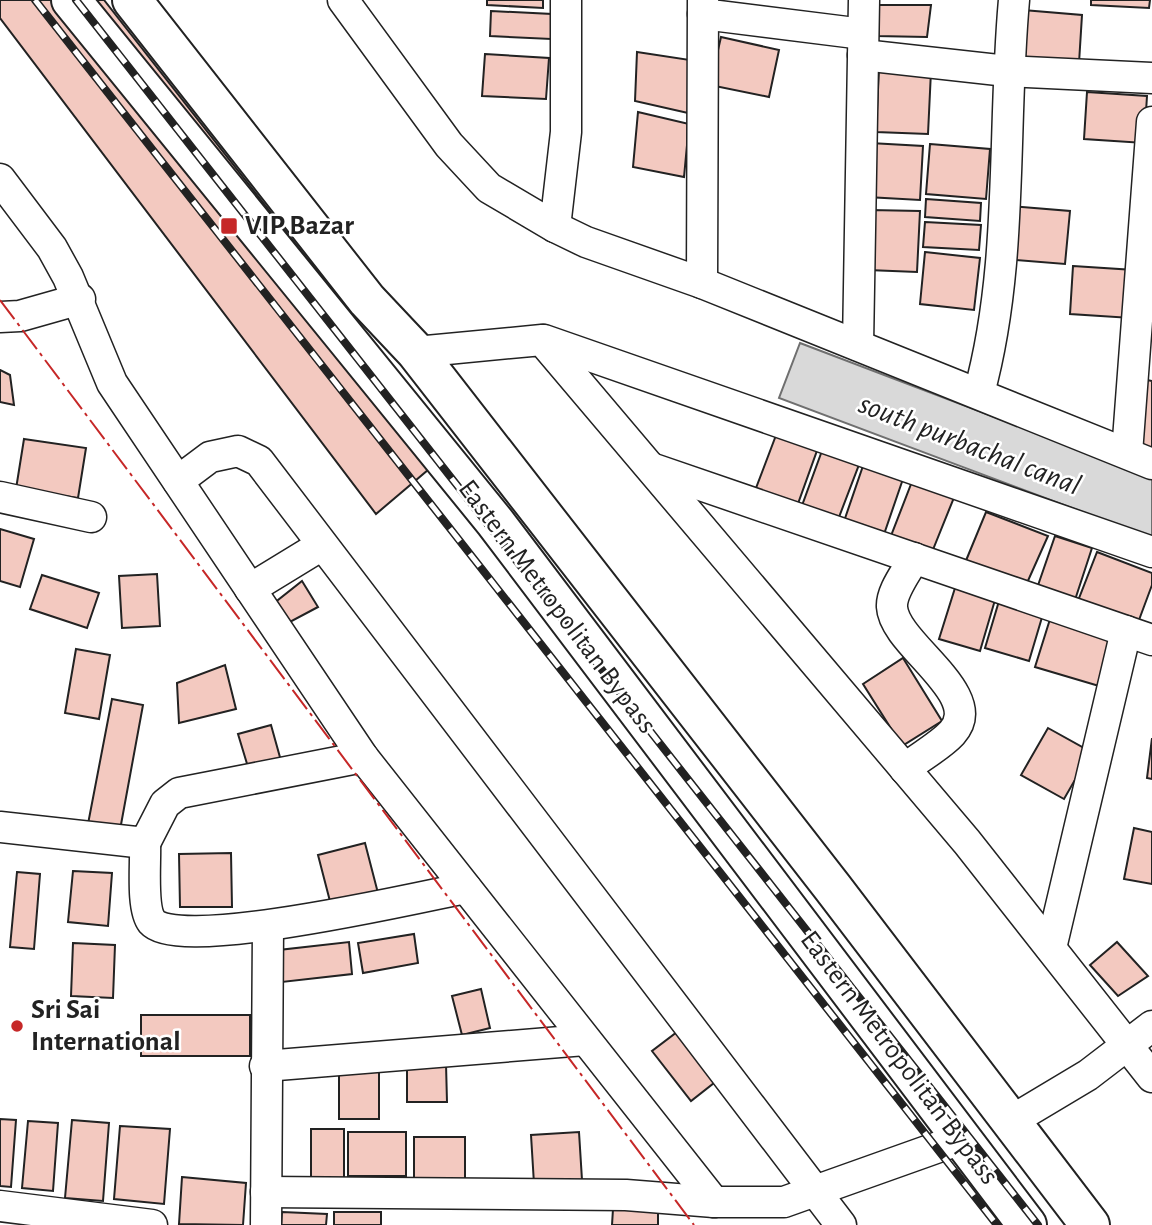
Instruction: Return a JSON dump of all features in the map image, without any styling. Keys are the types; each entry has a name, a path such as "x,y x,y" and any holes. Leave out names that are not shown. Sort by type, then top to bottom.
{"main road":[{"name":"Eastern Metropolitan Bypass","path":"71,0 495,522 1027,1225"},
{"path":"132,0 367,300 416,352 833,888 1090,1225"}],"street":[{"path":"343,0 449,145 489,188 555,227 586,242 702,283 1139,459 1152,122"},
{"path":"555,227 566,132 566,0"},
{"path":"858,345 864,0"},
{"path":"979,393 990,346 1001,272 1007,71 1014,0"},
{"path":"702,283 703,7 863,44 1007,71 1152,78"},
{"path":"0,179 52,248 80,299 112,383 363,757 714,1202"},
{"path":"0,317 20,316 80,299"},
{"path":"416,352 542,340 1152,552"},
{"path":"542,340 905,769 1152,1077"},
{"path":"178,481 210,457 238,451 259,461 841,1225"},
{"path":"651,468 1139,635 1051,948"},
{"path":"0,497 91,517"},
{"path":"250,589 323,545"},
{"path":"905,769 953,732 960,715 957,696 898,625 892,607 896,592 914,558"},
{"path":"363,757 179,793 166,804 145,844 146,912 154,924 169,930 268,927 466,888"},
{"path":"0,827 145,844"},
{"path":"266,1225 268,927"},
{"path":"1011,1121 1088,1075 1152,1026"},
{"path":"265,1066 585,1040"},
{"path":"266,1192 673,1211 714,1202 785,1214 817,1193 961,1139"},
{"path":"0,1206 152,1225"}],"water":[{"name":"south purbachal canal","path":"800,343 1152,477 1152,538 779,398"}],"building":[{"name":"VIP Bazar","path":"0,0 104,0 455,447 376,514 0,18"},
{"path":"487,0 543,0 543,8 487,5"},
{"path":"1091,0 1150,0 1149,8 1091,5"},
{"path":"877,5 931,5 927,37 876,36"},
{"path":"1023,10 1082,15 1079,63 1020,60"},
{"path":"491,11 552,14 551,39 490,36"},
{"path":"721,37 779,50 769,97 710,85"},
{"path":"637,52 690,60 688,113 635,101"},
{"path":"485,54 549,58 546,99 482,96"},
{"path":"879,69 931,71 928,134 876,132"},
{"path":"1087,92 1147,96 1144,143 1084,139"},
{"path":"638,112 689,124 684,177 633,167"},
{"path":"870,143 923,146 920,200 867,197"},
{"path":"930,144 990,149 986,199 926,194"},
{"path":"926,199 981,203 980,221 925,217"},
{"path":"1009,206 1070,211 1065,264 1005,259"},
{"path":"870,210 920,211 917,272 868,270"},
{"path":"925,222 981,225 979,250 923,247"},
{"path":"925,252 980,258 974,310 920,304"},
{"path":"1073,266 1134,270 1131,318 1070,314"},
{"path":"0,370 10,375 14,405 0,402"},
{"path":"1147,380 1152,381 1152,452 1140,446"},
{"path":"778,430 819,445 795,512 753,496"},
{"path":"24,439 86,448 78,498 16,489"},
{"path":"823,448 860,462 836,525 800,511"},
{"path":"864,463 904,476 881,543 841,530"},
{"path":"913,479 955,495 930,557 889,541"},
{"path":"986,512 1048,536 1027,583 965,563"},
{"path":"0,529 34,539 20,587 0,581"},
{"path":"1055,536 1092,548 1073,606 1035,594"},
{"path":"1097,552 1152,573 1152,585 1136,628 1076,606"},
{"path":"157,574 160,626 122,628 119,576"},
{"path":"42,575 99,593 87,628 30,609"},
{"path":"302,581 318,607 288,623 273,604"},
{"path":"955,588 995,600 980,651 939,639"},
{"path":"999,601 1043,614 1029,661 985,648"},
{"path":"1051,616 1115,634 1099,686 1035,667"},
{"path":"76,649 110,655 99,719 65,713"},
{"path":"903,658 942,721 902,746 863,684"},
{"path":"225,665 236,709 179,723 177,683"},
{"path":"112,699 143,705 120,830 88,824"},
{"path":"271,725 283,768 251,777 238,734"},
{"path":"1048,728 1091,752 1064,799 1021,775"},
{"path":"1152,738 1152,779 1147,778"},
{"path":"1134,828 1152,832 1152,884 1124,879"},
{"path":"365,843 379,897 332,909 318,855"},
{"path":"231,853 232,907 180,907 179,854"},
{"path":"73,871 112,873 108,926 68,922"},
{"path":"17,872 40,874 34,949 10,947"},
{"path":"414,934 418,963 363,973 358,943"},
{"path":"349,942 352,974 282,982 279,950"},
{"path":"1117,942 1148,976 1118,996 1090,965"},
{"path":"73,943 115,945 113,998 71,996"},
{"path":"481,989 490,1028 462,1035 452,996"},
{"path":"141,1015 250,1015 250,1056 141,1056"},
{"path":"681,1029 719,1079 691,1101 652,1051"},
{"path":"407,1064 446,1064 447,1102 407,1102"},
{"path":"339,1067 379,1068 379,1119 339,1119"},
{"path":"0,1119 16,1120 11,1187 0,1186"},
{"path":"72,1120 109,1123 103,1201 65,1198"},
{"path":"28,1121 58,1123 53,1191 22,1188"},
{"path":"120,1126 170,1129 164,1204 114,1199"},
{"path":"311,1129 344,1129 344,1181 311,1181"},
{"path":"348,1132 406,1132 406,1176 348,1176"},
{"path":"579,1132 582,1180 534,1184 531,1135"},
{"path":"414,1137 465,1137 465,1181 414,1181"},
{"path":"182,1177 246,1183 243,1225 179,1224"},
{"path":"613,1209 658,1211 658,1225 612,1225"},
{"path":"282,1212 327,1214 326,1225 281,1225"},
{"path":"334,1212 381,1212 381,1225 334,1225"}],"railway":[{"path":"35,0 997,1225"},
{"path":"76,0 1038,1225"}],"power":[{"path":"0,300 694,1225"}],"place":[{"name":"VIP Bazar","path":"229,226"},
{"name":"Sri Sai International","path":"17,1026"}]}
